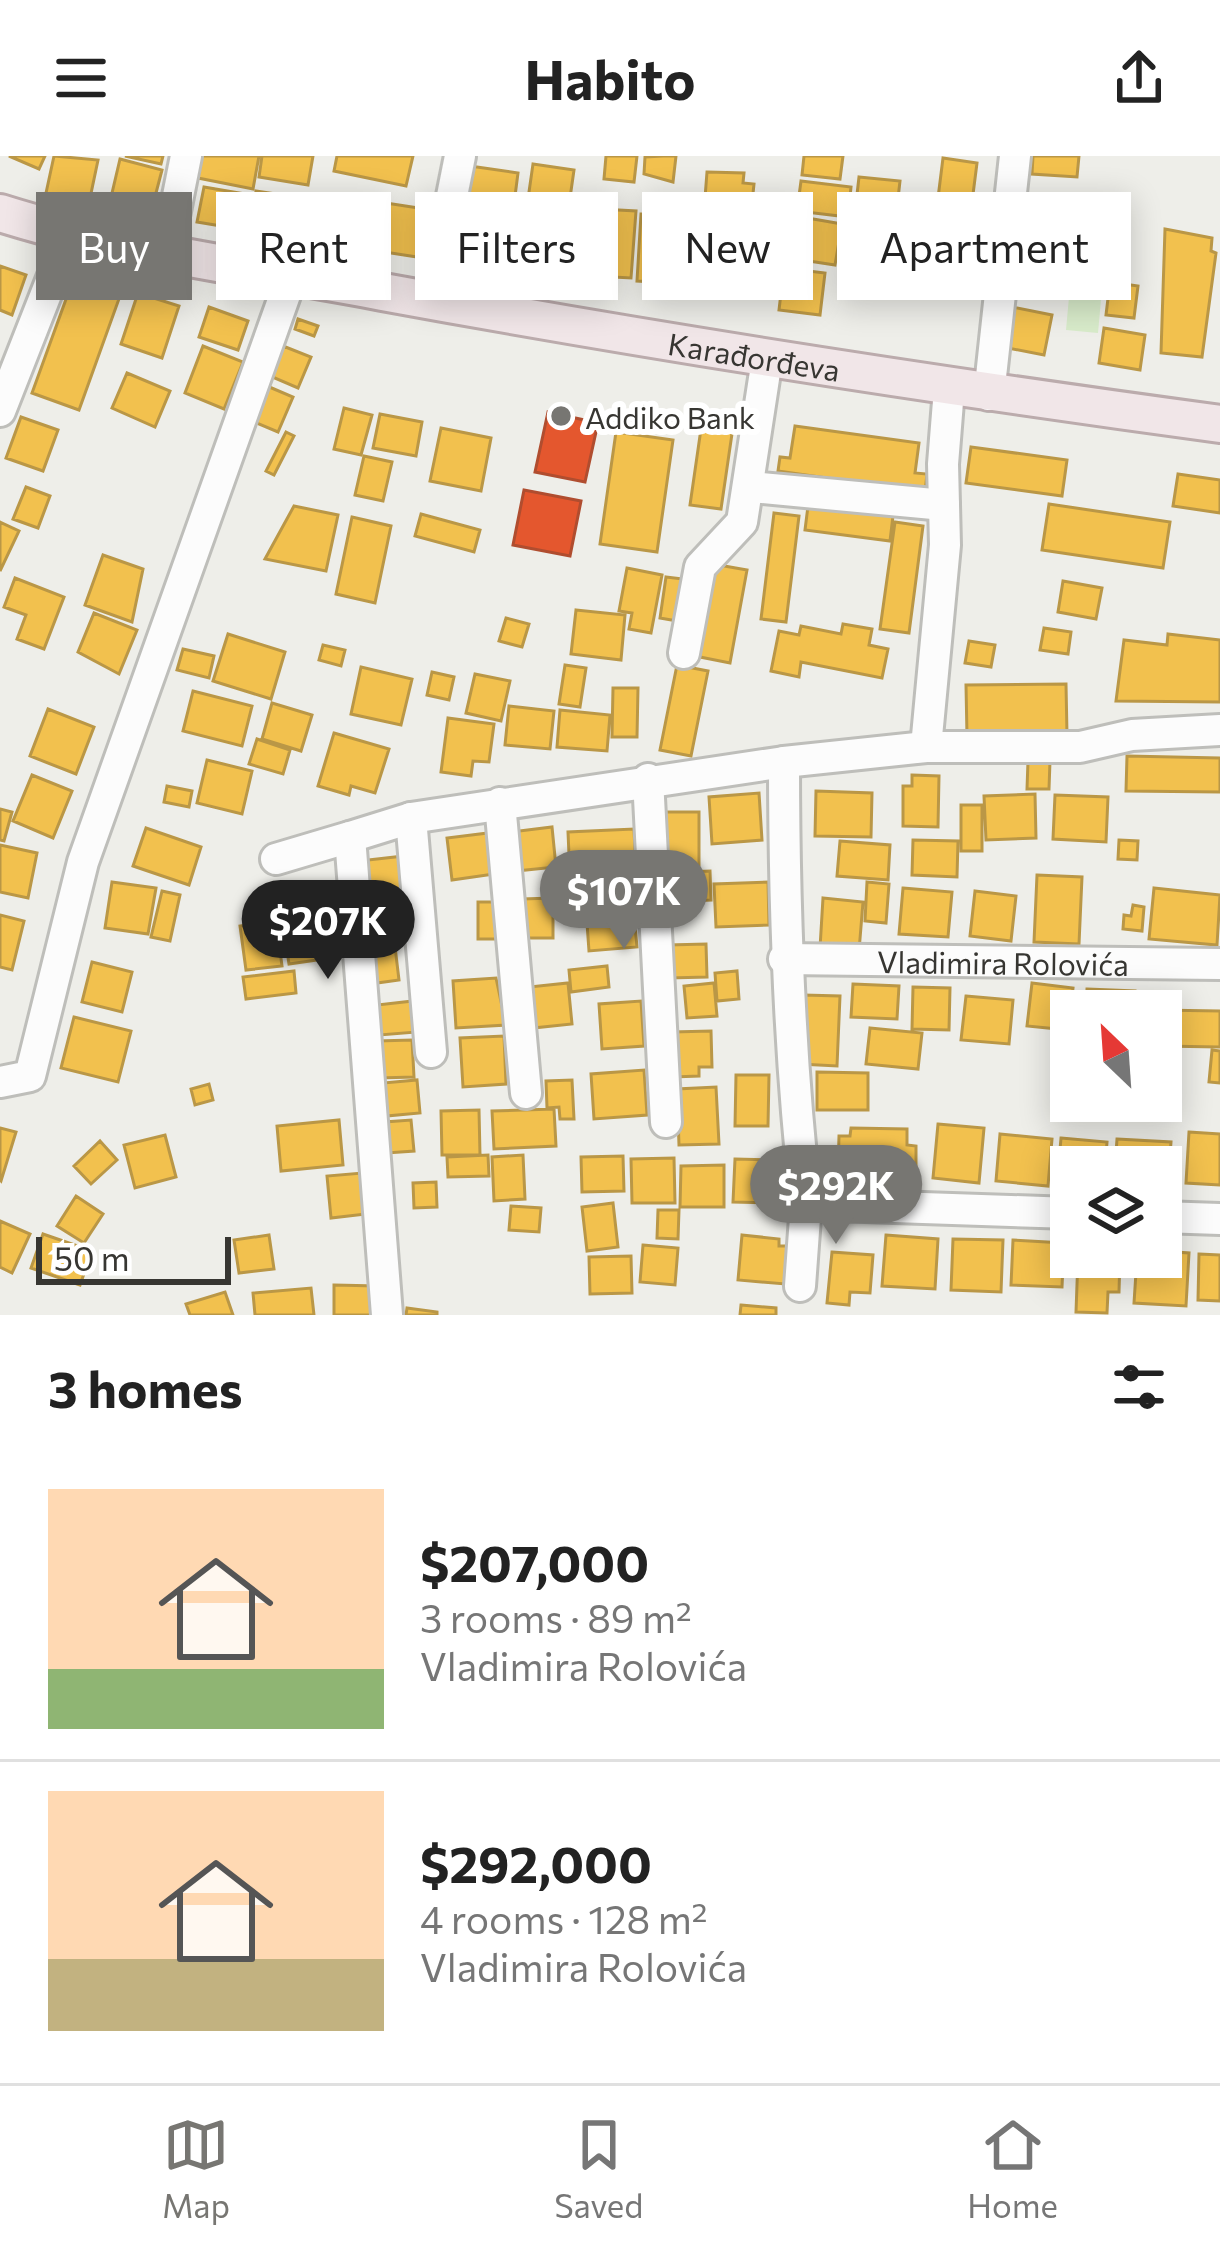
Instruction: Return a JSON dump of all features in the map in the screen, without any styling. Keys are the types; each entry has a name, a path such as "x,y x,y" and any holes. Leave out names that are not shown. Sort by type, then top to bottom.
{"main road":[{"name":"Karađorđeva","path":"0,213 36,223"},
{"name":"Karađorđeva","path":"391,294 949,389 1220,424"}],"street":[{"path":"179,192 186,156"},
{"path":"431,301 460,156"},
{"path":"989,395 1016,156"},
{"path":"0,411 44,300"},
{"path":"0,1082 30,1076 83,862 283,300"},
{"path":"684,653 700,567 734,534 751,487 767,359"},
{"path":"926,747 946,545 949,389"},
{"path":"751,487 944,505"},
{"path":"276,859 411,818 648,779 926,747 1080,747 1132,735 1220,730"},
{"path":"784,762 784,959 791,1084 806,1204 800,1286"},
{"path":"648,779 666,1122"},
{"path":"500,803 526,1093"},
{"path":"411,818 431,1052"},
{"path":"350,837 387,1315"},
{"name":"Vladimira Rolovića","path":"784,959 1220,964"},
{"path":"806,1204 1050,1212"},
{"path":"1182,1217 1220,1219"}],"green space":[{"path":"1069,300 1101,300 1098,333 1066,330"}],"building: Homes":[{"path":"9,156 45,156 39,169"},
{"path":"54,156 98,160 91,192 46,192"},
{"path":"125,156 163,156 161,164"},
{"path":"202,156 259,156 253,189 198,178"},
{"path":"262,156 313,156 308,185 259,177"},
{"path":"337,156 413,156 406,186 334,171"},
{"path":"606,156 637,156 634,182 604,179"},
{"path":"676,156 673,182 644,174 645,157"},
{"path":"804,156 843,156 840,179 802,175"},
{"path":"1033,156 1079,156 1077,177 1032,174"},
{"path":"943,158 977,163 973,192 939,192"},
{"path":"120,159 162,170 156,192 112,192"},
{"path":"533,164 574,170 571,192 529,192"},
{"path":"470,166 518,173 516,192 466,192"},
{"path":"707,172 744,173 743,183 754,184 753,192 705,192"},
{"path":"859,177 900,181 899,192 857,192"},
{"path":"801,181 851,187 850,192 837,192 837,216 813,213 813,192 800,192"},
{"path":"204,187 233,192 216,192 216,225 197,222"},
{"path":"391,204 415,207 415,257 391,253"},
{"path":"618,210 636,211 631,278 618,277"},
{"path":"641,214 642,214 642,281 637,281"},
{"path":"813,219 837,223 835,265 813,262"},
{"path":"1165,229 1212,238 1211,251 1216,253 1202,357 1161,353"},
{"path":"0,266 26,275 12,315 0,310"},
{"path":"813,272 825,273 820,315 779,310 780,300 813,300"},
{"path":"1131,285 1138,286 1134,318 1106,315 1108,300 1131,300"},
{"path":"66,300 119,300 79,410 32,393"},
{"path":"136,300 179,306 162,358 121,344"},
{"path":"209,307 248,321 238,350 199,337"},
{"path":"1012,307 1052,315 1044,355 1003,347"},
{"path":"298,319 318,326 314,336 295,329"},
{"path":"1104,328 1145,335 1140,370 1099,363"},
{"path":"203,346 243,362 224,409 185,393"},
{"path":"283,346 311,357 298,388 270,376"},
{"path":"127,373 170,391 155,427 112,408"},
{"path":"267,386 293,397 278,432 252,421"},
{"path":"344,408 372,415 361,455 334,449"},
{"path":"380,414 422,422 416,456 373,448"},
{"path":"703,415 734,420 721,509 690,505"},
{"path":"21,417 58,430 43,471 6,458"},
{"path":"795,426 919,443 915,473 927,474 925,492 778,471 780,457 790,458"},
{"path":"441,428 491,438 481,491 430,481"},
{"path":"286,432 294,436 274,475 266,471"},
{"path":"616,432 673,440 657,552 600,544"},
{"path":"971,447 1067,460 1062,496 966,483"},
{"path":"364,456 392,462 383,501 355,495"},
{"path":"1178,474 1220,480 1220,513 1173,506"},
{"path":"26,487 50,496 38,528 13,519"},
{"path":"1049,504 1170,522 1163,568 1042,550"},
{"path":"294,506 338,515 326,571 265,559"},
{"path":"808,506 893,516 890,541 805,530"},
{"path":"774,513 799,516 786,622 761,619"},
{"path":"421,514 480,530 474,552 415,536"},
{"path":"352,517 391,526 375,603 336,594"},
{"path":"0,522 19,531 0,571"},
{"path":"895,522 923,526 909,633 880,629"},
{"path":"103,555 143,569 132,622 85,605"},
{"path":"713,564 747,570 730,663 695,656"},
{"path":"627,568 662,575 651,633 629,629 632,613 619,611"},
{"path":"666,577 683,579 677,621 660,618"},
{"path":"15,578 64,597 44,649 17,639 26,615 4,607"},
{"path":"1063,581 1102,588 1096,619 1058,612"},
{"path":"576,610 625,615 621,660 571,654"},
{"path":"94,613 137,630 119,674 78,652"},
{"path":"506,618 529,624 522,647 499,641"},
{"path":"843,624 872,629 869,645 888,649 882,678 801,662 799,677 771,671 779,631 799,635 801,626 841,634"},
{"path":"1044,628 1071,632 1068,654 1040,650"},
{"path":"228,634 285,652 271,699 213,681"},
{"path":"1168,634 1220,640 1220,702 1116,701 1124,640 1167,645"},
{"path":"969,641 995,645 991,667 965,663"},
{"path":"323,645 345,650 341,666 319,660"},
{"path":"183,649 214,656 209,678 177,670"},
{"path":"565,665 586,668 580,707 559,704"},
{"path":"677,665 708,671 691,756 660,750"},
{"path":"361,667 412,679 401,725 351,714"},
{"path":"432,672 454,677 449,700 427,695"},
{"path":"475,674 510,681 501,721 466,713"},
{"path":"1066,684 1067,735 967,736 966,685"},
{"path":"613,688 638,688 637,737 612,737"},
{"path":"193,691 252,706 242,746 183,731"},
{"path":"272,703 312,715 301,751 262,739"},
{"path":"509,706 554,711 550,749 505,745"},
{"path":"48,709 94,727 76,774 30,756"},
{"path":"560,710 610,715 607,751 557,747"},
{"path":"448,718 494,724 489,762 473,761 471,776 441,772"},
{"path":"334,733 389,749 375,793 351,786 349,795 318,786"},
{"path":"257,739 290,750 283,774 249,764"},
{"path":"1127,756 1220,758 1220,792 1126,791"},
{"path":"207,760 252,771 242,814 197,803"},
{"path":"1028,761 1050,761 1049,789 1027,789"},
{"path":"32,775 72,791 53,838 13,821"},
{"path":"912,775 939,776 938,827 903,826 903,786 912,786"},
{"path":"167,786 192,791 189,807 164,802"},
{"path":"816,791 872,793 871,837 815,836"},
{"path":"759,793 762,840 712,844 709,797"},
{"path":"1035,794 1036,838 986,840 984,796"},
{"path":"1055,795 1108,797 1106,842 1053,839"},
{"path":"961,805 982,805 982,851 961,851"},
{"path":"0,809 12,812 4,841 0,840"},
{"path":"665,812 699,812 699,865 666,865"},
{"path":"552,827 556,867 516,871 511,832"},
{"path":"146,828 201,847 189,885 133,866"},
{"path":"634,829 636,875 570,878 568,832"},
{"path":"496,832 501,873 452,880 447,838"},
{"path":"913,840 958,841 957,877 912,875"},
{"path":"1119,840 1138,841 1137,860 1118,859"},
{"path":"840,841 890,845 888,880 837,876"},
{"path":"0,845 37,853 28,898 0,892"},
{"path":"404,856 410,910 366,916 359,861"},
{"path":"710,871 711,900 662,902 661,873"},
{"path":"1037,875 1082,877 1079,944 1034,942"},
{"path":"112,882 156,888 148,934 105,928"},
{"path":"768,882 769,925 716,927 714,884"},
{"path":"867,882 889,884 886,923 865,921"},
{"path":"903,888 952,892 948,937 899,934"},
{"path":"1154,888 1220,895 1217,945 1149,939"},
{"path":"162,891 180,895 170,941 151,937"},
{"path":"975,891 1016,896 1011,941 970,936"},
{"path":"553,898 553,938 522,938 522,899"},
{"path":"823,898 863,902 859,951 820,948"},
{"path":"478,902 503,902 503,939 478,939"},
{"path":"633,905 637,947 589,951 586,909"},
{"path":"1133,905 1144,907 1142,931 1123,929 1124,915 1131,916"},
{"path":"0,915 24,921 12,970 0,967"},
{"path":"325,918 331,958 289,964 283,924"},
{"path":"276,921 282,966 246,970 240,926"},
{"path":"393,930 399,980 370,984 364,933"},
{"path":"706,944 707,977 669,978 668,945"},
{"path":"92,962 132,972 122,1012 82,1002"},
{"path":"607,966 609,987 571,992 569,970"},
{"path":"294,971 296,993 246,999 243,977"},
{"path":"737,971 739,999 717,1001 715,973"},
{"path":"496,978 506,1025 456,1028 453,981"},
{"path":"568,983 572,1024 533,1028 529,987"},
{"path":"714,983 717,1016 687,1018 684,986"},
{"path":"1032,983 1073,988 1050,990 1050,1028 1027,1026"},
{"path":"853,984 899,986 897,1019 851,1017"},
{"path":"913,987 950,988 949,1030 912,1029"},
{"path":"803,995 840,996 837,1066 800,1064"},
{"path":"966,996 1013,1000 1009,1044 961,1040"},
{"path":"413,1001 417,1032 380,1035 377,1005"},
{"path":"641,1001 644,1046 602,1049 599,1004"},
{"path":"1182,1010 1220,1011 1220,1047 1182,1046"},
{"path":"74,1017 131,1031 118,1082 61,1068"},
{"path":"870,1028 922,1033 918,1069 866,1064"},
{"path":"711,1031 712,1067 699,1067 699,1076 673,1077 672,1032"},
{"path":"504,1036 506,1084 463,1087 460,1038"},
{"path":"412,1040 414,1077 378,1078 377,1041"},
{"path":"1212,1050 1220,1051 1220,1083 1209,1082"},
{"path":"644,1070 647,1115 594,1119 591,1074"},
{"path":"817,1072 868,1073 868,1110 817,1110"},
{"path":"736,1075 769,1075 768,1126 735,1126"},
{"path":"417,1080 420,1113 386,1116 383,1083"},
{"path":"572,1080 574,1119 560,1119 559,1107 547,1108 546,1081"},
{"path":"209,1084 213,1100 195,1105 191,1089"},
{"path":"716,1087 719,1144 679,1145 677,1089"},
{"path":"554,1109 556,1146 494,1149 492,1111"},
{"path":"479,1110 480,1155 442,1155 441,1111"},
{"path":"339,1120 343,1165 281,1171 277,1126"},
{"path":"411,1120 414,1151 387,1153 385,1122"},
{"path":"938,1124 984,1128 979,1183 933,1178"},
{"path":"0,1128 16,1132 1,1181 0,1180"},
{"path":"851,1128 907,1129 907,1145 916,1146 916,1174 875,1173 876,1165 847,1164 847,1172 838,1171 839,1136 850,1136"},
{"path":"1189,1132 1220,1134 1220,1185 1186,1183"},
{"path":"1000,1134 1052,1139 1048,1186 996,1181"},
{"path":"165,1135 176,1177 135,1188 124,1145"},
{"path":"1061,1138 1107,1142 1107,1146 1060,1146"},
{"path":"1117,1139 1171,1142 1171,1146 1116,1146"},
{"path":"100,1141 117,1160 91,1184 74,1166"},
{"path":"488,1155 489,1176 448,1177 447,1157"},
{"path":"523,1155 525,1199 494,1201 492,1157"},
{"path":"623,1156 624,1191 582,1192 581,1157"},
{"path":"674,1158 675,1203 632,1203 631,1159"},
{"path":"735,1159 779,1160 777,1203 733,1202"},
{"path":"724,1165 724,1207 680,1207 681,1166"},
{"path":"362,1173 366,1214 331,1218 327,1176"},
{"path":"436,1182 437,1207 414,1208 413,1183"},
{"path":"76,1196 103,1214 84,1243 57,1226"},
{"path":"613,1203 618,1247 587,1251 582,1207"},
{"path":"511,1206 541,1208 539,1232 509,1230"},
{"path":"658,1210 679,1210 678,1239 657,1238"},
{"path":"0,1221 30,1234 12,1273 0,1267"},
{"path":"43,1234 92,1251 80,1285 31,1268"},
{"path":"269,1235 274,1269 239,1273 234,1240"},
{"path":"742,1235 779,1239 779,1246 788,1246 785,1284 738,1280"},
{"path":"886,1235 938,1239 935,1289 882,1286"},
{"path":"953,1239 1003,1240 1001,1292 951,1290"},
{"path":"1013,1240 1050,1242 1050,1278 1062,1278 1062,1287 1011,1285"},
{"path":"643,1245 678,1248 675,1285 640,1282"},
{"path":"832,1252 873,1255 870,1293 850,1292 849,1305 827,1303"},
{"path":"1182,1252 1189,1253 1186,1306 1134,1303 1136,1278 1182,1278"},
{"path":"1199,1254 1220,1255 1220,1301 1198,1300"},
{"path":"631,1256 632,1293 590,1294 589,1257"},
{"path":"1077,1278 1119,1278 1119,1292 1108,1292 1107,1313 1076,1312"},
{"path":"334,1285 377,1286 376,1315 334,1315"},
{"path":"311,1288 314,1315 255,1315 253,1293"},
{"path":"225,1292 233,1315 190,1315 186,1304"},
{"path":"741,1305 776,1308 776,1315 740,1315"},
{"path":"407,1308 437,1312 437,1315 406,1315"}],"building: Shops":[{"path":"548,412 598,423 585,482 535,472"},
{"path":"524,490 581,501 570,556 513,545"}],"place":[{"name":"Addiko Bank","path":"561,416"}]}
